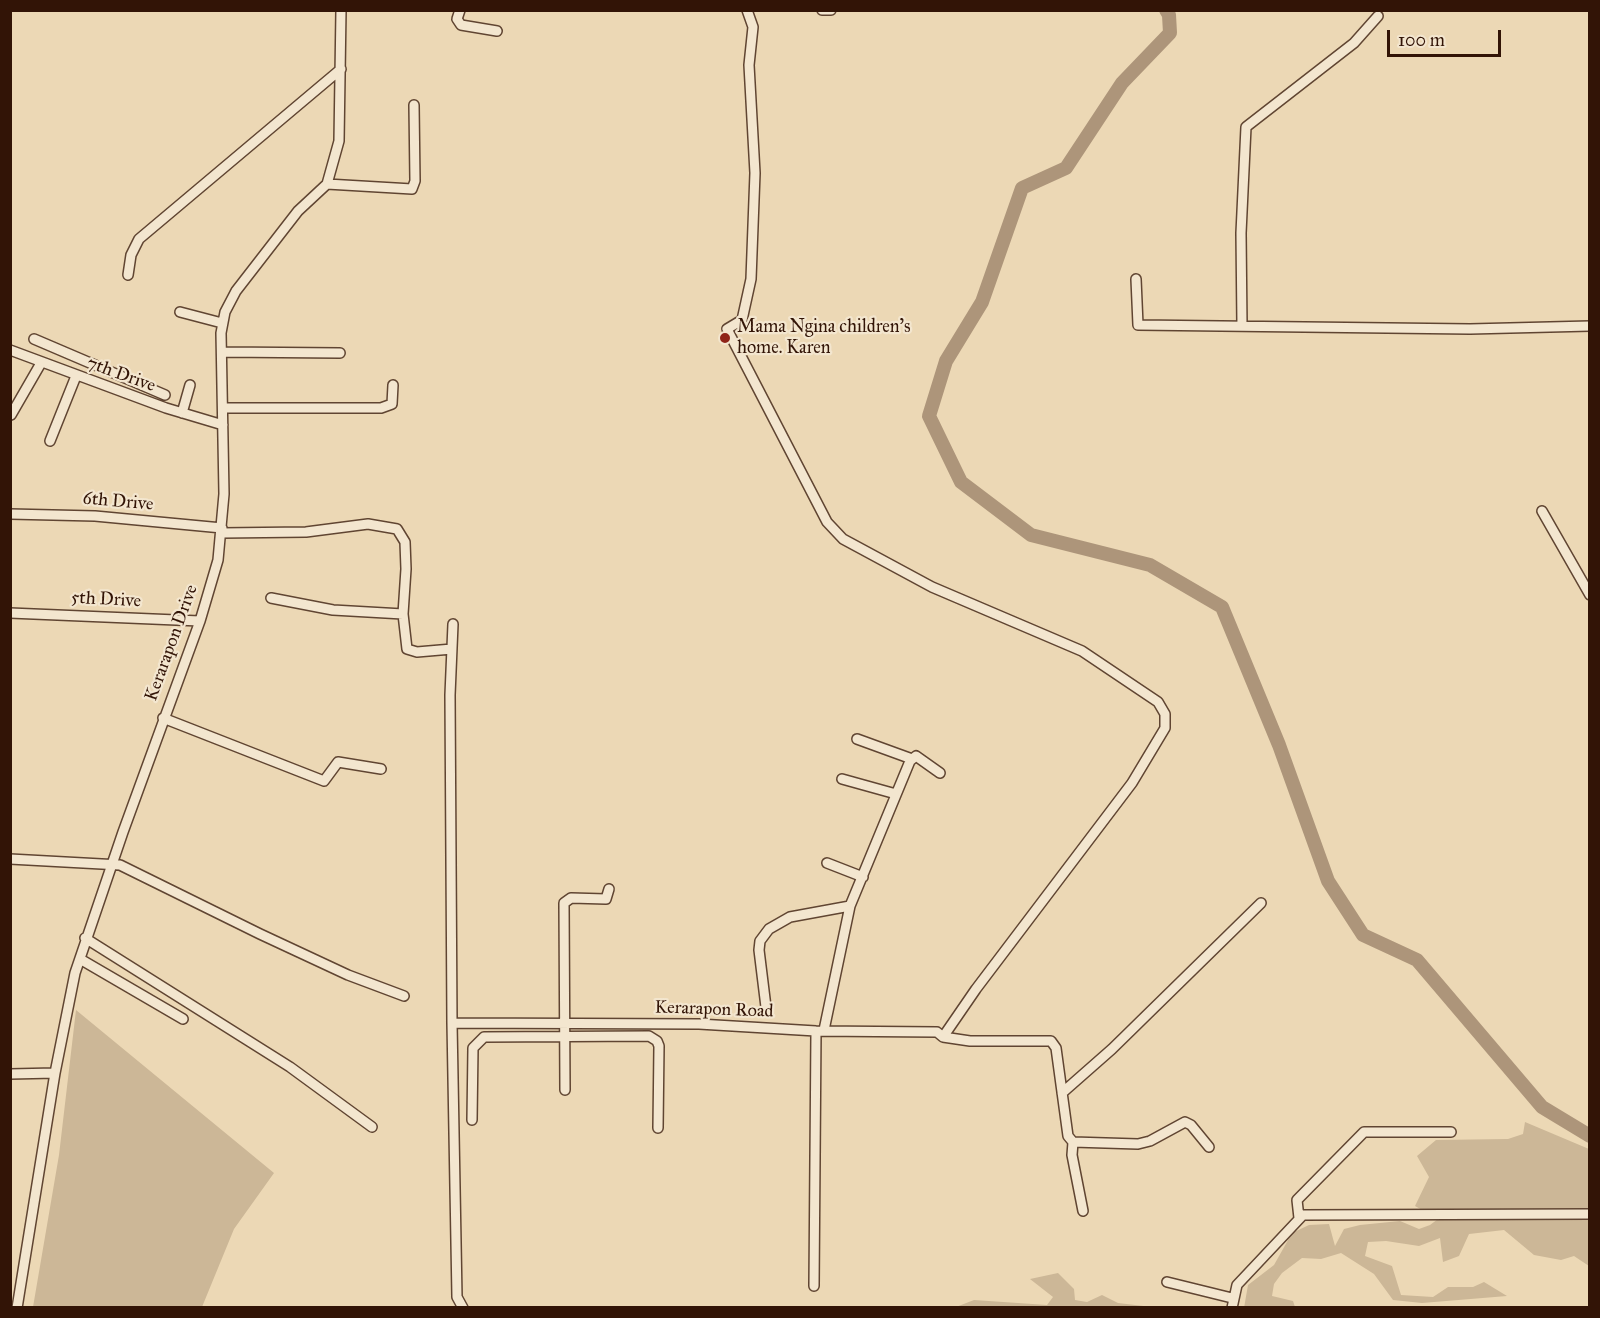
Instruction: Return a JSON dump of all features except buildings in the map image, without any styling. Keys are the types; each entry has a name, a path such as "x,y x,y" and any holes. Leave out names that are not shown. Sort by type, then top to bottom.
{"street":[{"path":"341,10 339,141 327,184 412,189 416,181 414,105"},
{"path":"460,10 457,19 461,25 497,31"},
{"path":"747,10 753,27 749,65 755,173 751,279 742,320 728,325 728,332 820,509 836,534 932,587 1082,651 1162,707 1166,722 1163,736 1132,783 976,989 944,1037"},
{"path":"822,10 831,10"},
{"path":"1242,326 1241,233 1246,127 1354,43 1378,16"},
{"path":"128,275 131,255 139,239 341,69"},
{"name":"Kerarapon Drive","path":"17,1308 55,1073 70,995 85,938 200,621 218,560 222,530 222,322 229,302 244,281 298,211 327,184"},
{"path":"1136,279 1138,325 1470,329 1590,326"},
{"path":"180,312 222,322"},
{"path":"34,339 165,395"},
{"name":"7th Drive","path":"10,350 111,389 223,425"},
{"path":"222,352 340,353"},
{"path":"11,416 41,363"},
{"path":"111,389 114,374"},
{"path":"50,441 76,376"},
{"path":"182,413 190,385"},
{"path":"223,408 381,408 392,404 393,385"},
{"path":"1542,511 1590,595"},
{"name":"6th Drive","path":"10,514 94,516 222,530 306,532 358,525 386,525 397,529 405,542 403,614"},
{"path":"271,598 333,610 403,614 406,645 410,651 452,649"},
{"name":"5th Drive","path":"10,613 200,621"},
{"path":"453,624 452,1023 457,1296 463,1308"},
{"path":"163,718 324,781 338,762 381,769"},
{"path":"857,739 912,759"},
{"path":"814,1286 820,1030 850,906 912,759 916,756 940,773"},
{"path":"842,779 896,794"},
{"path":"10,859 111,863 149,877 188,900 348,975 404,996"},
{"path":"827,863 863,877"},
{"path":"565,1090 564,903 571,898 606,899 609,889"},
{"path":"1083,1210 1072,1155 1073,1142 1068,1136 1062,1093 1112,1049 1261,903"},
{"path":"766,1007 759,950 760,941 769,929 790,917 850,906"},
{"path":"85,938 280,1061 372,1127"},
{"path":"80,958 183,1019"},
{"name":"Kerarapon Road","path":"452,1023 699,1024 820,1030 937,1032 944,1037 970,1041 1051,1041 1056,1048 1062,1093"},
{"path":"472,1120 472,1054 479,1040 494,1035 654,1038 658,1046 658,1128"},
{"path":"10,1074 55,1073"},
{"path":"1073,1142 1138,1144 1150,1141 1185,1122 1191,1125 1209,1147"},
{"path":"1299,1218 1295,1207 1299,1197 1364,1132 1451,1132"},
{"path":"1167,1282 1232,1303 1237,1285 1303,1215 1590,1214"}],"shaded area":[{"path":"76,1010 274,1173 234,1229 202,1307 33,1307 59,1155"},
{"path":"1525,1122 1589,1149 1589,1266 1574,1256 1561,1260 1534,1255 1504,1230 1469,1234 1459,1256 1443,1262 1440,1238 1419,1246 1386,1241 1368,1242 1365,1256 1392,1266 1401,1295 1433,1297 1448,1287 1473,1287 1484,1282 1507,1296 1422,1303 1393,1300 1374,1274 1341,1253 1321,1259 1302,1258 1282,1273 1274,1284 1272,1296 1293,1301 1295,1307 1244,1308 1248,1285 1274,1265 1292,1233 1309,1225 1329,1224 1335,1246 1344,1229 1360,1225 1400,1221 1419,1229 1430,1225 1438,1219 1415,1206 1429,1177 1417,1156 1436,1140 1508,1139 1523,1134"},
{"path":"1058,1273 1074,1289 1075,1300 1087,1302 1102,1295 1118,1303 1152,1307 956,1307 974,1300 1047,1305 1053,1297 1030,1279"}],"waterway":[{"path":"1166,10 1169,15 1170,33 1122,83 1066,168 1022,188 982,302 946,361 929,416 961,482 1031,535 1150,565 1222,607 1279,745 1328,881 1363,935 1417,960 1542,1107 1590,1136"}],"place":[{"name":"Mama Ngina children's home. Karen","path":"725,338"}]}
